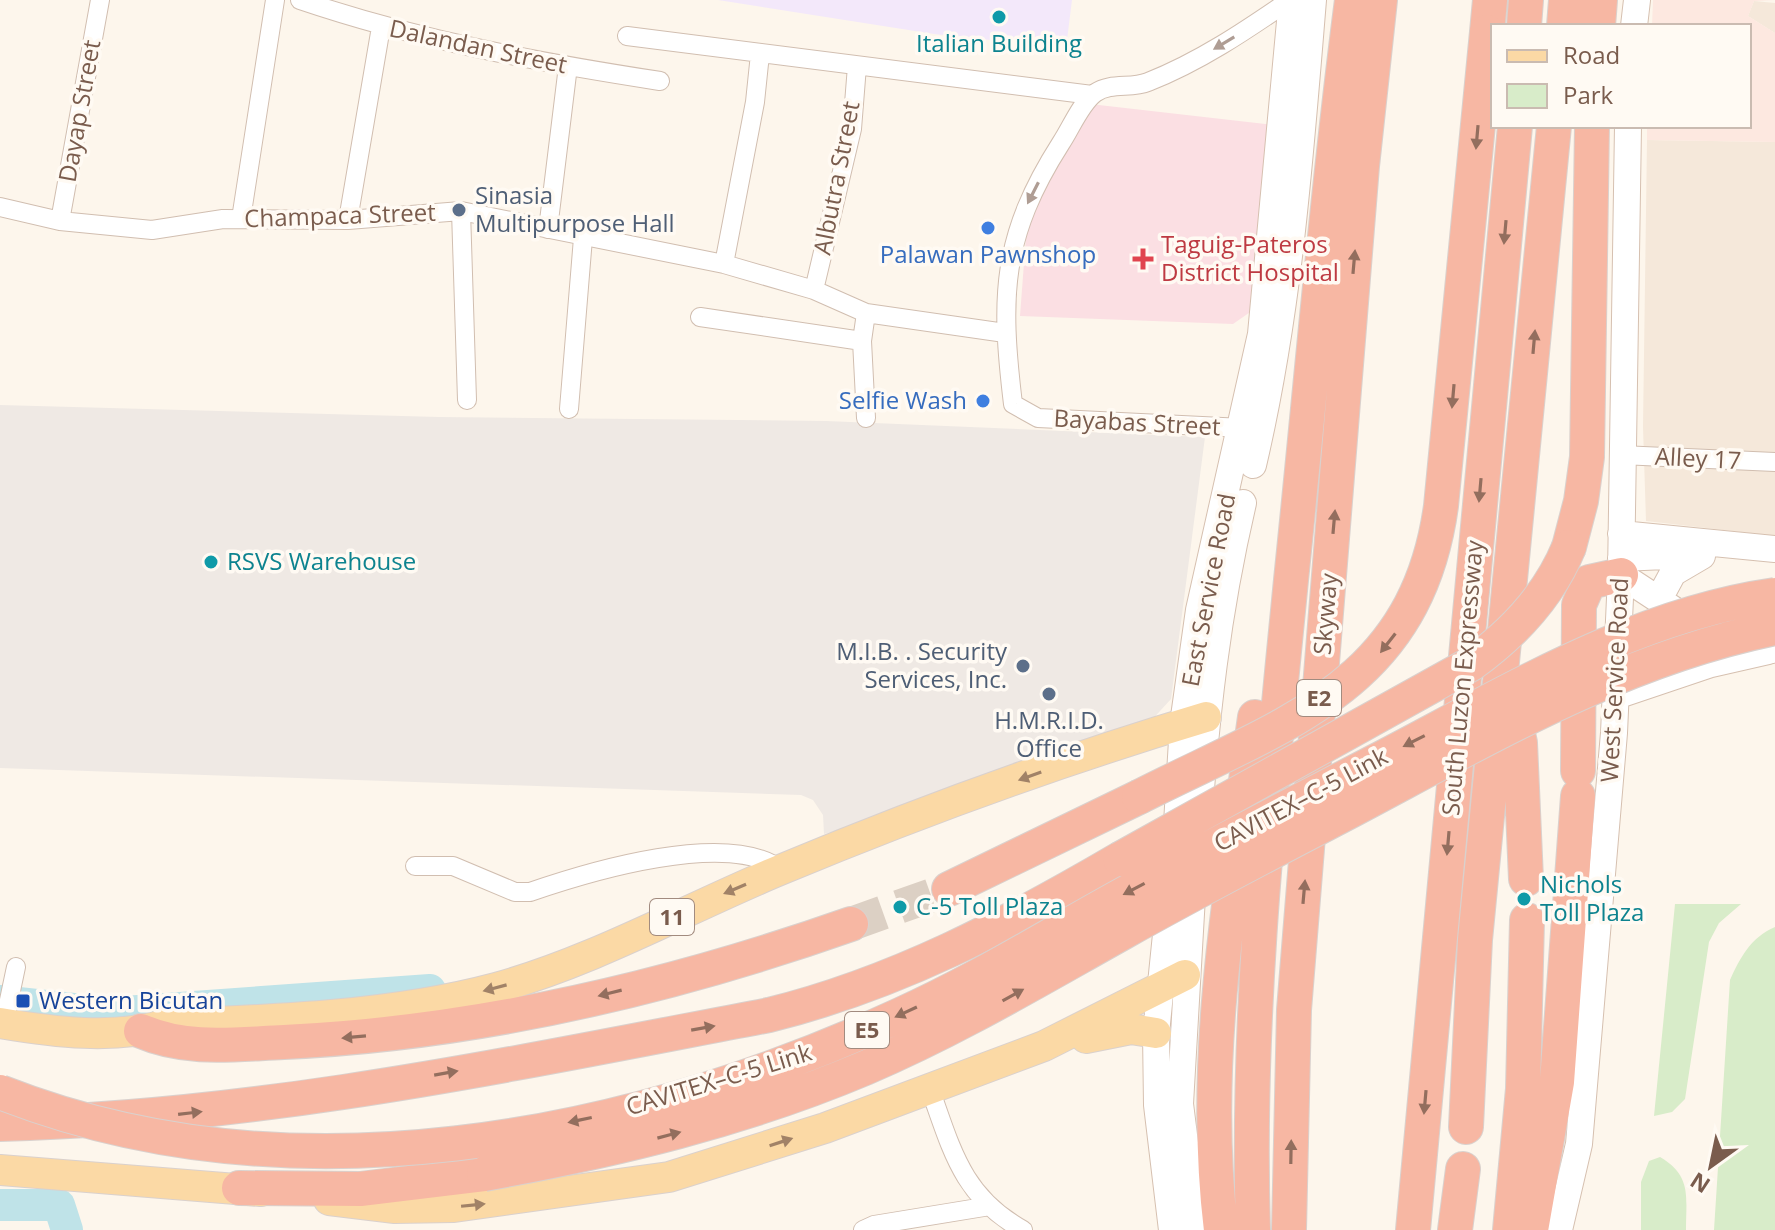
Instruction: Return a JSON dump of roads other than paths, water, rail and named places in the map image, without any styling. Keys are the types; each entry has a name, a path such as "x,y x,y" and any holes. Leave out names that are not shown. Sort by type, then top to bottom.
{"highway":[{"name":"Skyway","path":"1289,1230 1294,1010 1347,164 1352,0"},
{"name":"Skyway","path":"1253,1230 1252,1085 1257,976 1299,508 1347,164 1380,0"},
{"path":"1524,24 1526,0"},
{"path":"1564,24 1566,0"},
{"path":"1598,24 1600,0"},
{"path":"949,889 1305,713 1338,692 1381,653 1415,601 1434,549 1446,469 1489,16"},
{"name":"South Luzon Expressway","path":"1413,1230 1515,128"},
{"name":"South Luzon Expressway","path":"1466,1127 1475,940 1504,671 1554,128"},
{"path":"0,1124 147,1118 267,1103 769,1015 826,1000 960,947 1471,664 1502,640 1535,607 1563,560 1581,501 1588,425 1587,284 1592,128"},
{"name":"Skyway","path":"1221,1230 1213,1170 1229,896 1276,569 1299,508"},
{"path":"1531,1230 1557,1082 1578,783 1579,605 1589,582 1621,556"},
{"name":"CAVITEX–C-5 Link","path":"0,1092 78,1118 160,1137 224,1147 305,1152 386,1150 451,1143 556,1125 667,1099 817,1050 933,999 1220,843 1586,654 1661,623 1775,595"},
{"name":"CAVITEX–C-5 Link","path":"239,1188 360,1189 484,1174 617,1149 711,1124 868,1066 996,1004 1175,903 1558,702 1682,651 1774,643"},
{"name":"South Luzon Expressway","path":"1504,671 1520,743 1526,879"},
{"path":"1510,1230 1523,1089 1527,920"},
{"path":"141,1031 168,1043 208,1046 360,1037 470,1024 541,1011 755,956 851,924"},
{"path":"1455,1230 1463,1169"}],"main road":[{"name":"East Service Road","path":"1195,720 1199,610 1243,428 1271,335 1291,0"},
{"name":"East Service Road","path":"1196,1230 1180,1104 1172,982 1176,837 1195,720 1296,208 1313,0"},
{"path":"1634,24 1637,0"},
{"name":"West Service Road","path":"1559,1230 1579,1144 1604,882 1616,696 1628,128"},
{"path":"1621,556 1775,550"},
{"path":"1621,556 1702,556 1775,550"},
{"path":"1621,556 1659,599 1691,622 1727,638 1774,643"},
{"path":"1659,599 1673,573 1702,556"},
{"path":"1616,696 1774,643"},
{"name":"11","path":"4,1018 74,1031 141,1031 166,1024 365,1009 485,990 568,962 781,870 912,819 1195,720"},
{"name":"East Service Road","path":"1172,982 1156,1033 1157,1105 1172,1230"},
{"path":"0,1170 239,1188 395,1208 454,1207 588,1191 669,1177 825,1128 1044,1046 1172,982"},
{"path":"1044,1046 1131,1029 1156,1033"}],"street":[{"name":"Dayap Street","path":"60,221 100,0"},
{"path":"241,219 275,0"},
{"name":"Dalandan Street","path":"300,0 381,27 568,66 660,81"},
{"path":"627,36 1092,95 1121,84 1144,84 1169,73 1291,0"},
{"path":"348,220 381,27"},
{"path":"724,264 755,102 760,54"},
{"path":"548,229 568,66"},
{"name":"Albutra Street","path":"814,290 852,129 857,66"},
{"name":"Bayabas Street","path":"1092,95 1049,163 1021,216 1007,267 1005,333 1013,404 1038,418 1243,428"},
{"name":"Champaca Street","path":"0,207 60,221 152,230 241,219 348,220 461,211 724,264 814,290 866,313 1005,333"},
{"path":"461,211 467,400"},
{"path":"569,409 583,238"},
{"path":"866,313 862,341 866,418"},
{"path":"700,317 862,341"},
{"name":"Alley 17","path":"1621,455 1775,462"},
{"path":"415,866 453,866 515,892 530,892 631,861 746,853 769,860 781,870"},
{"path":"4,1018 14,974"},
{"path":"930,1089 959,1170 995,1218"},
{"path":"863,1230 874,1225 995,1218 1023,1230"}],"waterway":[{"path":"0,1001 110,1013 430,990"},
{"path":"0,1205 59,1205 67,1230"}],"tunnel":[{"path":"851,924 949,889"}],"place":[{"name":"Italian Building","path":"999,17"},
{"name":"Sinasia Multipurpose Hall","path":"459,210"},
{"name":"Palawan Pawnshop","path":"988,228"},
{"name":"Taguig-Pateros District Hospital","path":"1143,259"},
{"name":"Selfie Wash","path":"983,401"},
{"name":"RSVS Warehouse","path":"211,562"},
{"name":"M.I.B. . Security Services, Inc.","path":"1023,666"},
{"name":"H.M.R.I.D. Office","path":"1049,694"},
{"name":"Nichols Toll Plaza","path":"1524,899"},
{"name":"C-5 Toll Plaza","path":"900,907"},
{"name":"Western Bicutan","path":"23,1001"}]}
